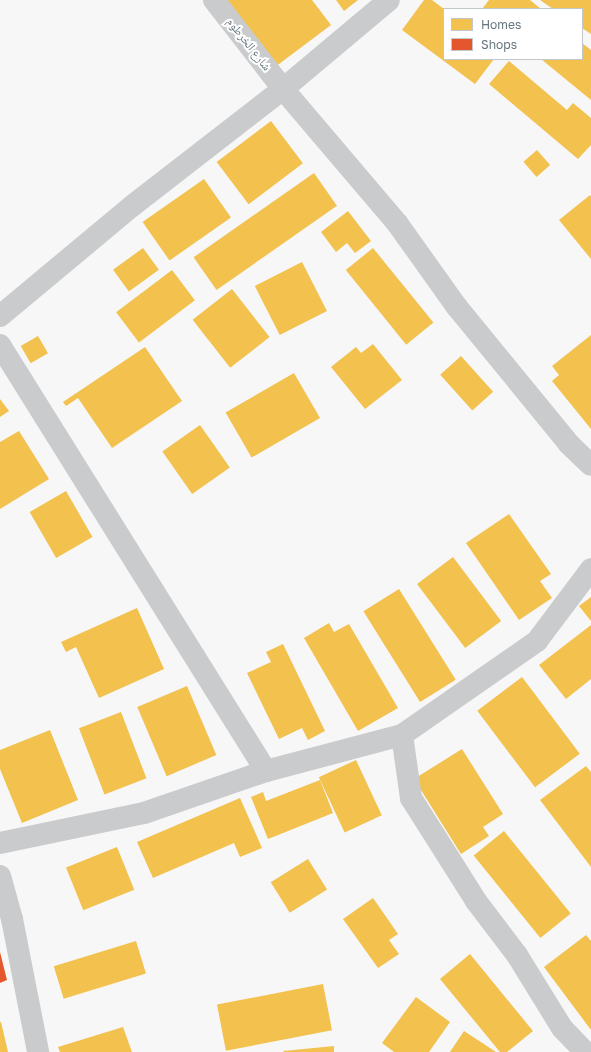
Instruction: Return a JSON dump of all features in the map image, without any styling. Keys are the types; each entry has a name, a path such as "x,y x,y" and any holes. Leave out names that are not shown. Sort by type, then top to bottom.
{"street":[{"name":"شارع الخرطوم","path":"214,0 284,89 397,223 476,330 569,444 591,465"},
{"path":"0,316 132,206 284,89 389,0"},
{"path":"0,345 266,771"},
{"path":"0,842 144,813 266,771 402,735 537,641 591,569"},
{"path":"402,735 411,798 476,900 517,955 562,1028 585,1052"},
{"path":"0,876 12,919 38,1052"}],"building: Homes":[{"path":"224,0 312,0 331,25 275,67"},
{"path":"336,0 358,0 344,11"},
{"path":"424,0 432,0 443,8 443,60 493,60 475,84 402,30"},
{"path":"489,0 530,0 540,8 483,8"},
{"path":"540,0 591,0 591,34 583,29 583,8 552,8"},
{"path":"583,44 591,50 591,100 542,60 583,60"},
{"path":"509,61 567,110 573,103 591,118 591,145 578,159 489,84"},
{"path":"271,121 303,163 249,204 217,162"},
{"path":"537,150 550,165 537,177 523,162"},
{"path":"314,173 337,206 217,290 194,257"},
{"path":"204,179 231,218 170,261 143,222"},
{"path":"590,195 591,197 591,259 559,220"},
{"path":"348,211 371,241 355,253 347,243 336,252 321,232"},
{"path":"143,248 159,270 129,292 113,270"},
{"path":"373,248 433,323 406,345 346,270"},
{"path":"302,262 327,311 280,335 255,286"},
{"path":"172,270 195,300 139,342 116,312"},
{"path":"232,289 270,337 230,368 193,320"},
{"path":"591,335 591,429 552,381 559,375 552,366"},
{"path":"38,336 48,353 31,363 21,346"},
{"path":"373,344 402,380 365,409 331,367 356,347 361,353"},
{"path":"145,347 182,401 112,448 78,398 66,406 63,402"},
{"path":"461,356 493,392 472,410 440,375"},
{"path":"294,373 320,418 252,458 226,412"},
{"path":"0,399 9,411 0,417"},
{"path":"200,425 230,468 192,494 162,451"},
{"path":"19,431 49,479 0,509 0,442"},
{"path":"66,491 92,537 56,558 30,512"},
{"path":"509,514 551,574 540,581 552,598 519,620 466,543"},
{"path":"453,557 501,621 465,648 417,584"},
{"path":"399,589 456,680 420,702 363,611"},
{"path":"591,597 591,621 579,606"},
{"path":"137,608 164,669 99,698 76,647 66,652 61,642"},
{"path":"329,623 334,632 349,624 398,708 358,731 304,638"},
{"path":"591,625 591,679 566,699 539,665"},
{"path":"283,644 325,731 308,740 302,728 279,739 247,673 271,662 266,652"},
{"path":"522,677 580,754 535,787 477,711"},
{"path":"187,686 216,755 167,776 137,707"},
{"path":"121,712 146,778 104,794 79,728"},
{"path":"50,730 78,800 22,823 0,769 0,750"},
{"path":"462,749 503,814 483,827 489,836 461,854 414,779"},
{"path":"356,760 382,815 345,833 319,777"},
{"path":"586,766 591,772 591,867 540,800"},
{"path":"320,780 333,813 268,839 251,797 263,792 266,801"},
{"path":"240,798 262,848 240,857 234,843 153,878 137,842"},
{"path":"504,831 571,913 540,938 474,856"},
{"path":"117,847 134,890 83,910 66,868"},
{"path":"308,859 327,890 290,913 271,882"},
{"path":"373,898 398,934 389,940 399,954 378,968 343,919"},
{"path":"586,935 591,941 591,1030 544,967"},
{"path":"136,941 146,974 64,999 54,966"},
{"path":"470,954 533,1031 507,1052 500,1052 440,979"},
{"path":"323,984 332,1030 226,1051 217,1005"},
{"path":"416,997 450,1022 429,1052 394,1052 382,1043"},
{"path":"1,1022 8,1052 0,1052"},
{"path":"123,1027 132,1052 60,1052 58,1047"},
{"path":"464,1031 496,1052 450,1052"},
{"path":"334,1046 334,1052 283,1051"}],"building: Shops":[{"path":"0,952 7,980 0,983"}]}
